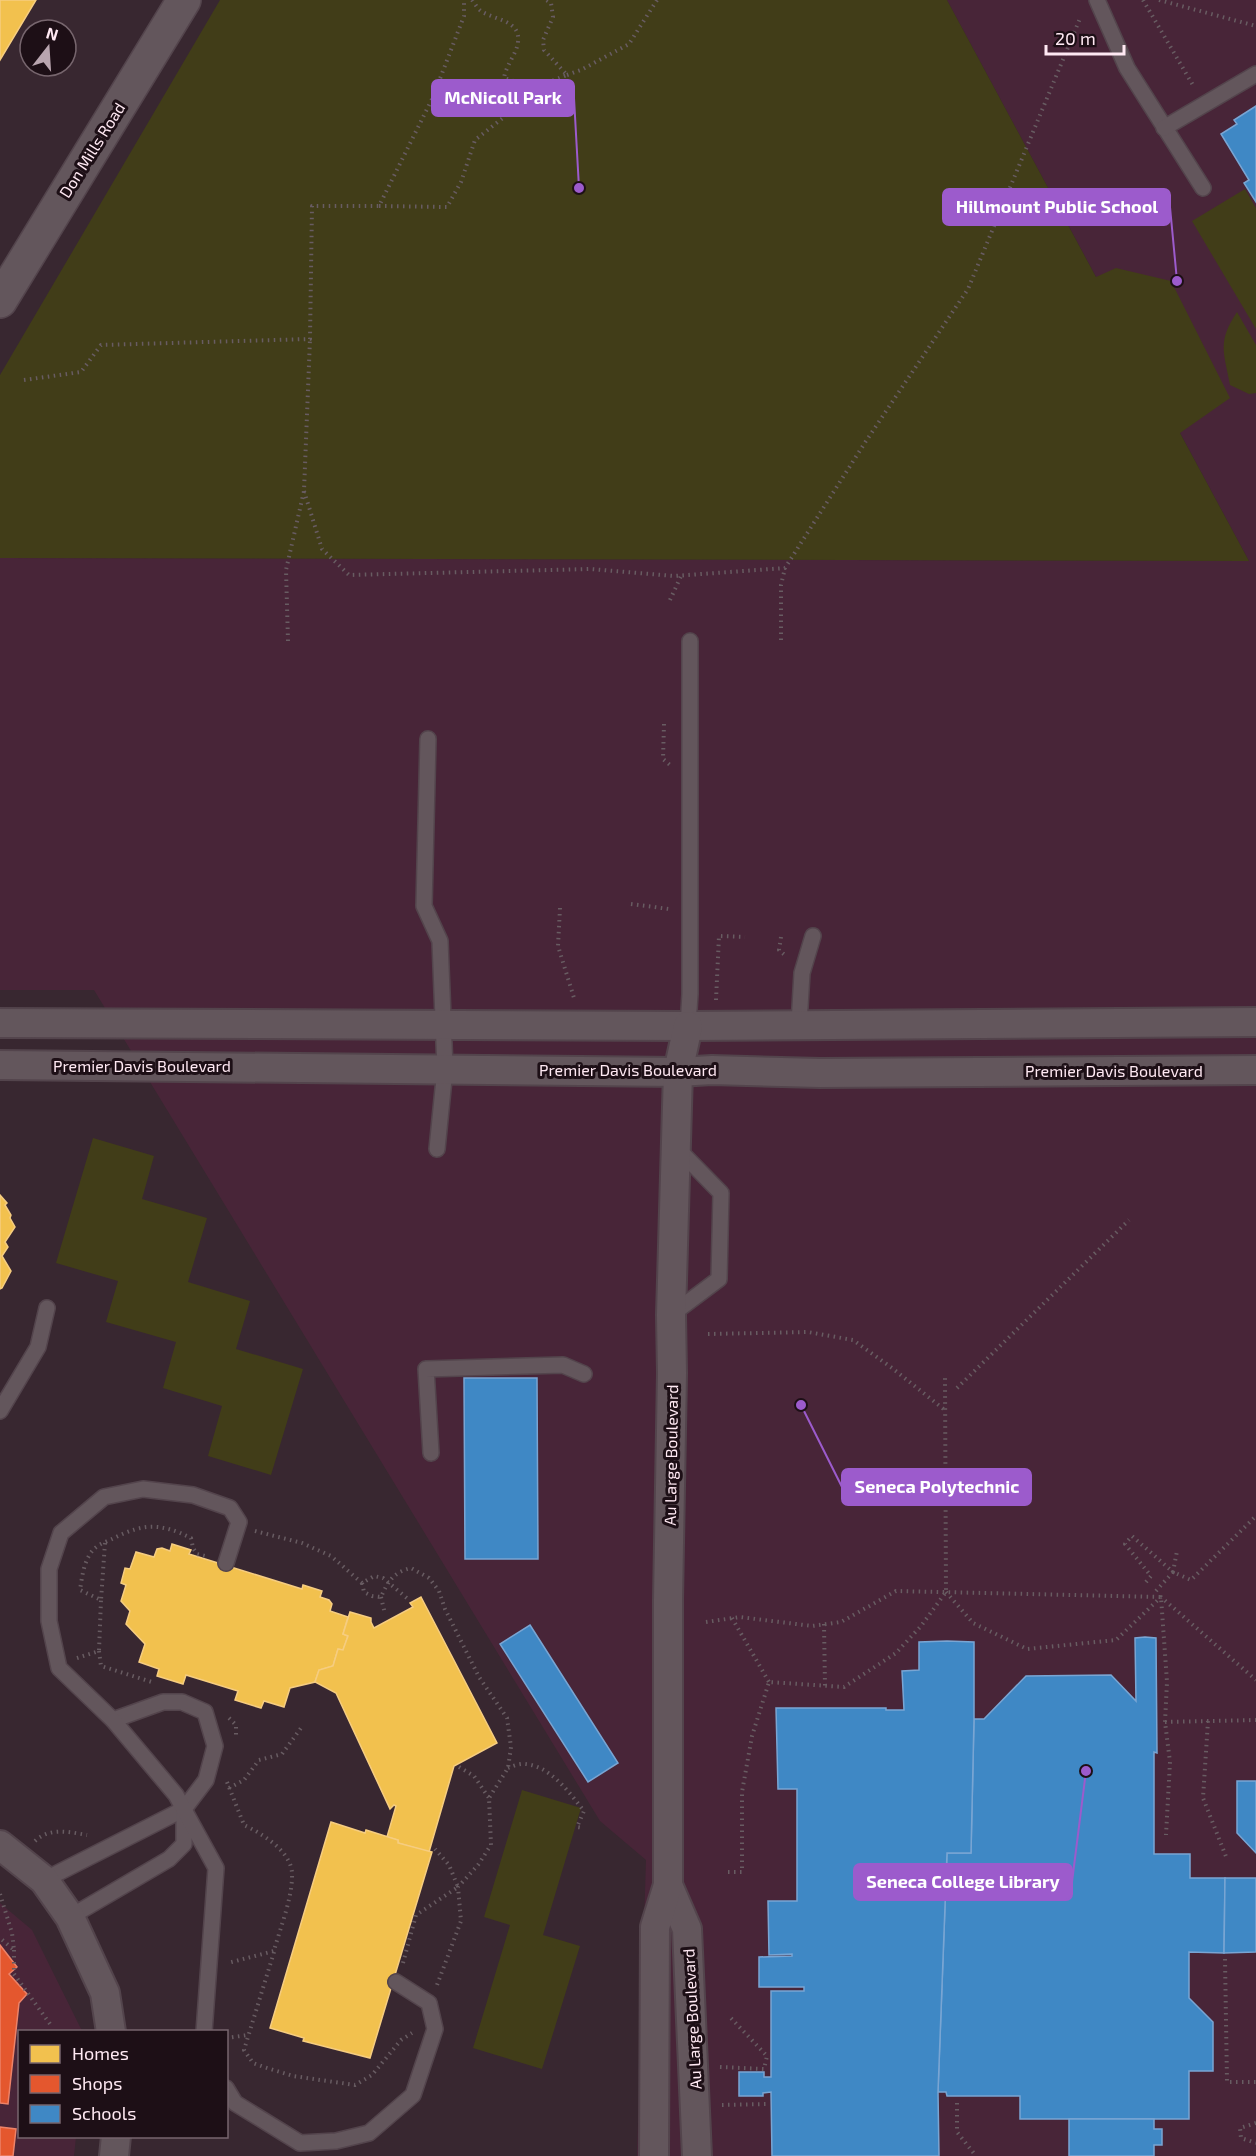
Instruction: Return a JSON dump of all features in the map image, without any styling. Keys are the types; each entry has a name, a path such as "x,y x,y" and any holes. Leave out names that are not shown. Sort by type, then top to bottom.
{"main road":[{"name":"Don Mills Road","path":"0,301 184,0"}],"street":[{"path":"0,1023 688,1026 1256,1022"},
{"name":"Au Large Boulevard","path":"654,2156 656,1927 668,1886 671,1315 678,1072 688,1026"},
{"name":"Premier Davis Boulevard","path":"0,1065 678,1072 712,1070 820,1073 1256,1071"},
{"path":"0,1845 44,1881 70,1917 105,1993 111,2030"},
{"name":"Au Large Boulevard","path":"668,1886 687,1929 697,2156"},
{"path":"114,2156 116,2138"}],"lane":[{"path":"1097,0 1127,69 1203,188"},
{"path":"1164,128 1256,74"},
{"path":"688,1026 690,994 690,641"},
{"path":"428,740 424,906 440,941 442,1024 446,1069 437,1149"},
{"path":"799,1024 802,973 813,936"},
{"path":"671,1315 719,1279 721,1193 676,1146"},
{"path":"0,1411 38,1347 47,1308"},
{"path":"431,1453 426,1369 563,1365 584,1374"},
{"path":"204,2030 216,1868 176,1795 113,1720 59,1668 49,1621 49,1569 61,1533 104,1497 143,1489 193,1495 230,1508 239,1522 227,1562"},
{"path":"44,1881 184,1809 206,1780 215,1746 205,1712 182,1702 163,1702 113,1720"},
{"path":"70,1917 169,1858 184,1844 184,1809"},
{"path":"228,2091 235,2103 300,2143 336,2141 369,2133 413,2095 435,2029 429,2005 396,1982"}],"path":[{"path":"379,206 433,97 464,16 464,0"},
{"path":"472,0 480,11 506,20 517,32 518,43 506,68 504,78 529,86 545,84 581,70 629,44 657,0"},
{"path":"546,0 551,3 553,17 543,40 544,50 567,75"},
{"path":"1143,0 1204,105"},
{"path":"1159,0 1256,26"},
{"path":"781,640 781,585 785,568 866,441 968,289 1083,10"},
{"path":"288,641 286,570 304,491 312,206 447,207 461,182 475,140 513,110 529,86"},
{"path":"24,380 81,372 101,345 310,339"},
{"path":"304,491 322,549 349,575 590,569 681,576 785,568"},
{"path":"670,600 681,576"},
{"path":"631,904 669,909"},
{"path":"560,908 558,946 574,998"},
{"path":"716,1002 719,936 745,937"},
{"path":"957,1388 1129,1220"},
{"path":"708,1334 808,1332 853,1340 946,1411"},
{"path":"769,1682 843,1687 897,1653 921,1626 946,1592 945,1378"},
{"path":"1146,1582 1151,1576 1125,1544 1132,1536 1173,1572 1191,1580 1256,1516"},
{"path":"101,1600 80,1590 83,1569 93,1550 133,1528 152,1525 180,1533 191,1538 197,1554 227,1562"},
{"path":"237,1527 302,1543 332,1556 362,1583 364,1592 381,1597"},
{"path":"105,1543 99,1651 101,1666 162,1685"},
{"path":"1156,1591 1173,1572 1177,1551"},
{"path":"385,1614 381,1597 388,1582 400,1570 411,1568 429,1578 439,1591 445,1609 479,1677 507,1718 511,1747 508,1768 489,1798"},
{"path":"362,1583 374,1576 388,1582 408,1599"},
{"path":"706,1622 740,1617 812,1626 840,1622 896,1591 1161,1597 1256,1680"},
{"path":"946,1592 974,1623 1027,1649 1116,1640 1161,1597"},
{"path":"1161,1597 1167,1682 1165,1722 1170,1762 1166,1835"},
{"path":"728,1872 742,1872 742,1792 752,1736 769,1682 732,1618"},
{"path":"824,1624 825,1686"},
{"path":"58,1664 99,1651"},
{"path":"227,1715 236,1725 235,1744"},
{"path":"1208,1720 1203,1798 1227,1858"},
{"path":"1165,1722 1256,1720"},
{"path":"229,1788 244,1780 259,1760 282,1754 301,1728"},
{"path":"508,1768 524,1763 536,1766 551,1775 584,1811 577,1827 584,1828"},
{"path":"402,1967 416,1915 458,1887 478,1865 491,1845 489,1798 474,1776 459,1767"},
{"path":"225,1778 244,1825 257,1831 282,1851 292,1871 287,1904 244,2050 253,2063 293,2076 355,2085 372,2075 401,2040 416,2030"},
{"path":"429,2005 461,1921 458,1887 449,1865 435,1849"},
{"path":"0,1894 12,1934 14,1974 50,2024"},
{"path":"0,1938 14,1950"},
{"path":"208,1966 274,1951"},
{"path":"1226,1959 1227,2082 1256,2082"},
{"path":"710,2067 764,2069 767,2056 729,2016"},
{"path":"228,2038 248,2035"},
{"path":"957,2103 957,2132 976,2156"},
{"path":"715,2105 766,2104"},
{"path":"1256,2123 1240,2128 1241,2138 1256,2143"}],"shaded area":[{"path":"220,0 947,0 1096,277 1116,268 1171,281 1230,398 1180,433 1249,561 0,558 0,375"},
{"path":"947,0 1256,0 1256,2156 637,2156 646,1860 600,1821 94,990 0,990 0,558 1249,561"},
{"path":"1245,189 1256,208 1256,329 1192,221"},
{"path":"1237,312 1256,345 1256,393 1249,394 1230,385 1224,355 1224,340"},
{"path":"93,1138 154,1156 142,1199 207,1218 188,1282 250,1301 236,1349 303,1369 271,1475 208,1456 222,1406 163,1388 176,1342 106,1322 118,1281 56,1263"},
{"path":"522,1790 581,1808 543,1935 580,1946 542,2069 473,2048 510,1925 484,1917"},
{"path":"0,1903 32,1930 82,2030 18,2030 18,2138 76,2138 74,2156 0,2156"}],"building: Homes":[{"path":"0,0 36,0 25,18 18,18 18,30 0,60"},
{"path":"0,1195 7,1203 5,1205 15,1227 5,1242 8,1247 2,1256 11,1271 0,1289"},
{"path":"172,1544 191,1550 189,1554 302,1589 303,1585 322,1591 320,1597 329,1600 332,1604 330,1611 348,1617 343,1634 348,1636 343,1650 338,1649 333,1666 319,1670 315,1682 290,1688 284,1707 264,1701 261,1708 235,1700 238,1691 186,1675 183,1684 157,1676 159,1669 139,1662 145,1644 126,1624 130,1611 121,1601 126,1585 121,1583 125,1568 130,1569 136,1552 154,1557 157,1549 170,1551"},
{"path":"421,1597 497,1743 454,1766 429,1852 398,1843 398,1840 387,1837 396,1806 390,1809 336,1693 315,1682 319,1670 333,1666 338,1649 343,1650 348,1636 343,1634 350,1612 371,1618 374,1628 413,1607 410,1603"},
{"path":"331,1822 365,1833 366,1830 398,1840 398,1843 432,1852 370,2058 303,2041 304,2038 270,2028"}],"building: Shops":[{"path":"0,1945 17,1967 9,1974 27,1994 19,2003 8,2104 0,2103"},
{"path":"0,2127 16,2129 13,2156 0,2156"}],"building: Schools":[{"path":"1256,106 1256,202 1244,183 1249,180 1221,134 1237,124 1234,120"},
{"path":"464,1378 537,1378 538,1559 465,1559"},
{"path":"530,1625 618,1763 588,1782 500,1644"},
{"path":"1135,1638 1156,1638 1157,1753 1154,1752 1154,1854 1190,1854 1190,1878 1225,1878 1224,1953 1189,1952 1189,1998 1213,2022 1213,2071 1189,2071 1189,2119 1020,2119 1020,2096 947,2096 946,2092 938,2092 947,1853 971,1853 974,1719 984,1719 1026,1676 1111,1675 1136,1701"},
{"path":"919,1642 974,1642 974,1719 971,1853 947,1853 938,2092 939,2156 772,2156 771,2092 763,2093 763,2096 739,2096 739,2072 764,2072 764,2077 771,2077 771,1991 804,1991 804,1987 759,1987 759,1957 792,1956 792,1954 769,1955 768,1901 797,1901 797,1789 778,1789 776,1708 904,1710 902,1671 919,1670"},
{"path":"1237,1781 1256,1781 1256,1853 1237,1833"},
{"path":"1225,1878 1256,1878 1256,1952 1224,1953"},
{"path":"1069,2119 1154,2119 1154,2129 1162,2129 1162,2145 1154,2145 1154,2156 1069,2156"}],"place":[{"name":"McNicoll Park","path":"579,188"},
{"name":"Hillmount Public School","path":"1177,281"},
{"name":"Seneca Polytechnic","path":"801,1405"},
{"name":"Seneca College Library","path":"1086,1771"}]}
